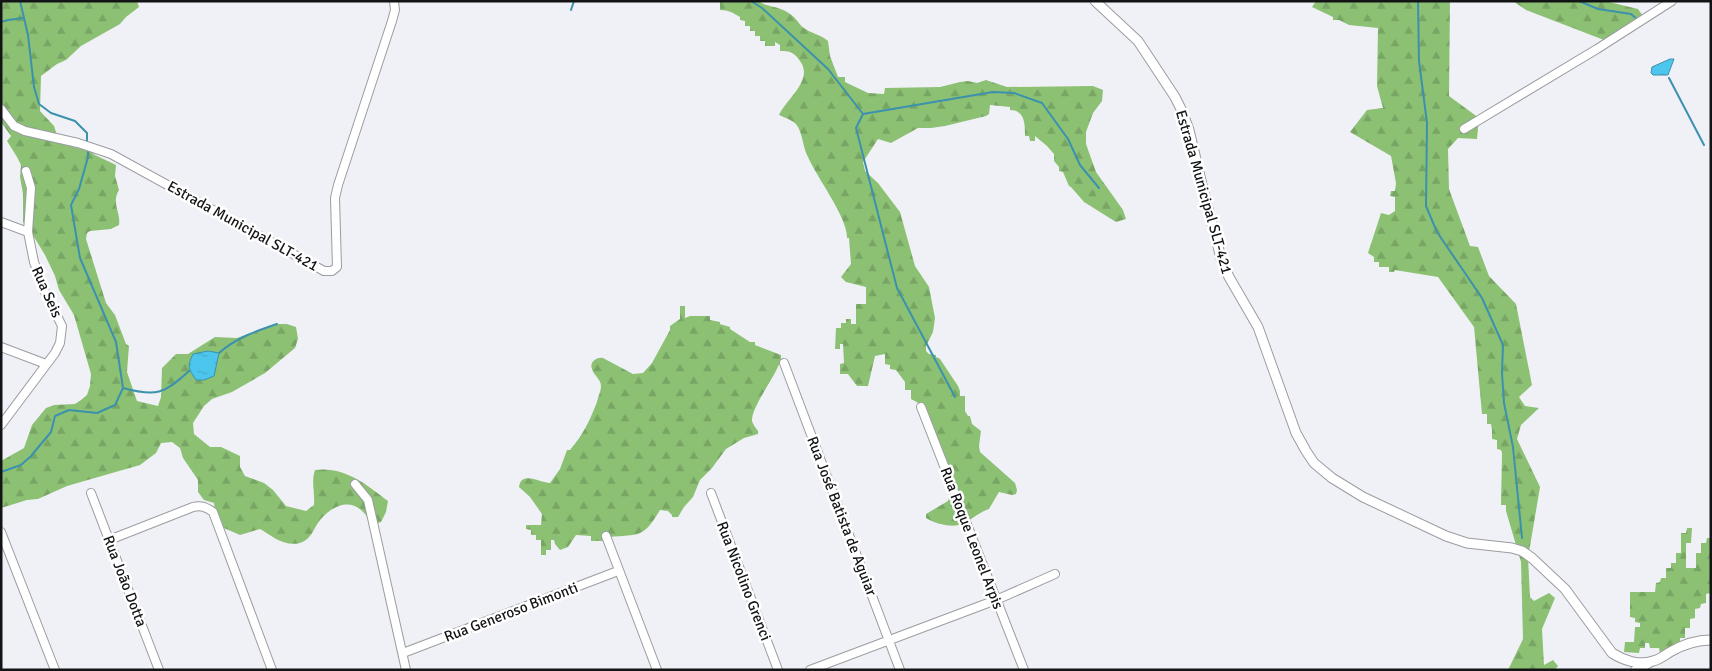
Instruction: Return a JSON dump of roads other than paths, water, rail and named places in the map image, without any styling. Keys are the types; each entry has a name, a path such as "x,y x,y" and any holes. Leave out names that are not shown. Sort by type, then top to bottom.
{"street":[{"name":"Estrada Municipal SLT-421","path":"1,109 14,126 25,131 88,146 111,154 324,271 332,271 337,267 335,198 392,21 395,10 394,1"},
{"name":"Estrada Municipal SLT-421","path":"1095,1 1138,41 1178,104 1189,130 1221,258 1229,277 1258,327 1296,434 1314,463 1332,478 1363,497 1446,536 1467,543 1512,548 1522,551 1566,589 1612,653 1629,661 1652,662"},
{"path":"1464,129 1597,49 1672,1"},
{"name":"Rua Seis","path":"1,425 60,343 62,326 38,277 34,262 28,232 31,188 26,171"},
{"path":"1,222 28,232"},
{"path":"1,347 46,364"},
{"name":"Rua José Batista de Aguiar","path":"784,363 900,670"},
{"name":"Rua Roque Leonel Arpis","path":"921,407 1024,670"},
{"path":"355,484 368,500 406,670"},
{"name":"Rua João Dotta","path":"91,492 159,670"},
{"name":"Rua Nicolino Grenci","path":"711,493 778,670"},
{"path":"109,540 192,507 200,505 213,512 272,670"},
{"path":"1,532 55,670"},
{"path":"606,536 656,670"},
{"name":"Rua Generoso Bimonti","path":"403,653 618,571"},
{"path":"810,670 996,600 1055,574"},
{"path":"1635,670 1677,648 1711,640"}],"water":[{"path":"1674,59 1668,75 1653,75 1651,73 1652,67"},
{"path":"208,351 219,353 214,376 204,380 196,380 189,367 191,358 193,354"}],"waterway":[{"path":"20,1 28,35 34,87 39,104 51,113 75,121 87,133 87,144"},
{"path":"571,10 574,1"},
{"path":"751,1 762,8 828,69 863,114 856,128 897,288 955,397"},
{"path":"1418,1 1419,61 1427,123 1426,206 1437,232 1482,298 1503,345 1504,403 1513,447 1522,538"},
{"path":"1579,1 1598,9 1631,14 1638,20"},
{"path":"1,22 23,18"},
{"path":"1669,78 1704,145"},
{"path":"863,114 993,92 1014,93 1042,103 1068,139 1080,165 1099,188"},
{"path":"1,472 21,465 31,456 51,432 55,416 69,410 97,413 115,405 123,388 116,342 80,258 71,205 79,189 88,157 88,149"},
{"path":"219,353 239,339 277,324"},
{"path":"123,388 134,391 159,392 173,385 189,371"}]}
